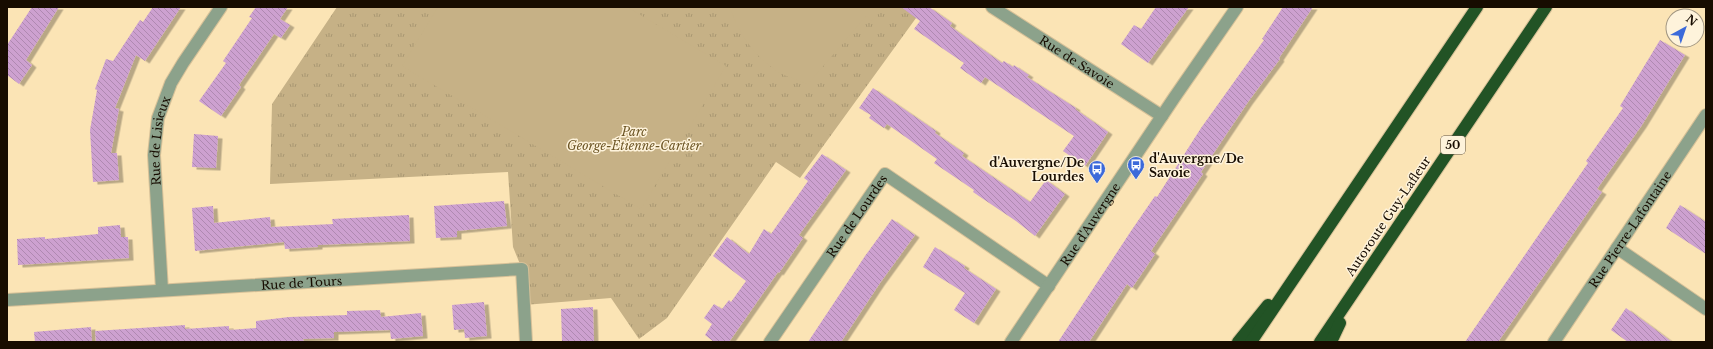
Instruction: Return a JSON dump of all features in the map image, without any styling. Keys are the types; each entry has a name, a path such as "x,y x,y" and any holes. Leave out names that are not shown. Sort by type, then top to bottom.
{"highway":[{"path":"1251,342 1477,7"},
{"name":"Autoroute Guy-Lafleur","path":"1320,342 1546,7"},
{"path":"1238,342 1314,249"},
{"path":"1331,342 1360,282"}],"street":[{"name":"Rue de Lisieux","path":"162,290 154,155 158,118 164,98 175,76 220,7"},
{"name":"Rue de Savoie","path":"994,7 1162,116"},
{"name":"Rue d'Auvergne","path":"1012,342 1162,116 1237,7"},
{"name":"Rue Pierre-Lafontaine","path":"1554,342 1706,115"},
{"name":"Rue de Lourdes","path":"770,342 885,174 1049,286"},
{"path":"1617,248 1706,309"},
{"name":"Rue de Tours","path":"7,300 522,269 526,342"}],"green space":[{"name":"Parc George-Étienne-Cartier","path":"337,7 924,7 800,178 776,162 667,318 639,339 611,298 524,305 522,269 513,247 508,172 270,184 272,104"},
{"path":"438,7 627,7 726,66 641,209 402,66"},
{"path":"730,7 884,7 872,21 866,16 808,84 788,77 761,58 742,35"}],"building":[{"path":"32,7 59,7 26,60 32,65 19,84 7,75 7,45"},
{"path":"153,7 181,7 145,61 136,55 115,108 119,109 111,153 117,153 119,180 93,182 90,130 97,90 95,89 106,59 113,61 140,20 143,22"},
{"path":"256,7 288,7 280,19 290,25 281,38 274,34 239,85 241,87 221,116 199,101 226,63 223,61 252,18 249,17"},
{"path":"901,7 929,7 952,23 950,26 1002,63 1004,61 1013,67 1014,65 1029,75 1027,77 1076,108 1075,109 1108,132 1085,166 1063,151 1074,136 985,77 981,83 960,68 964,63 914,29 920,21"},
{"path":"1156,7 1189,7 1148,63 1121,44 1134,25 1141,29"},
{"path":"1283,7 1313,7 1279,58 1280,59 1248,102 1201,172 1203,174 1151,251 1155,254 1132,288 1127,284 1089,342 1058,342 1131,231 1155,196 1157,197 1201,128 1264,40 1262,39"},
{"path":"1660,40 1665,43 1665,48 1673,48 1685,55 1642,125 1597,189 1602,192 1498,342 1465,342 1588,163 1586,161 1623,108 1620,106"},
{"path":"873,88 936,131 935,133 964,153 962,156 1030,202 1046,180 1065,194 1035,236 1016,221 973,192 974,190 934,163 937,159 887,124 884,128 869,118 871,115 859,108"},
{"path":"194,134 218,136 216,168 192,167"},
{"path":"822,154 846,170 799,235 803,238 729,342 714,342 705,335 712,324 704,318 714,304 722,309 729,300 731,302 746,281 713,256 727,237 749,254 764,229 771,234 808,181 804,178"},
{"path":"504,201 507,226 457,231 457,237 436,238 434,206"},
{"path":"1680,205 1706,222 1706,254 1666,228"},
{"path":"213,206 214,223 270,217 271,227 333,224 332,219 409,215 410,241 318,245 318,247 285,249 284,242 195,251 192,208"},
{"path":"892,219 915,235 880,283 841,342 808,342 865,256"},
{"path":"120,225 121,237 128,237 129,258 18,265 17,239 45,237 45,239 98,234 98,227"},
{"path":"935,247 965,266 964,268 996,289 974,323 954,310 965,293 923,267"},
{"path":"484,302 487,336 465,338 464,329 454,330 452,305"},
{"path":"593,307 594,342 562,342 561,309"},
{"path":"1626,308 1672,342 1628,342 1611,330"},
{"path":"380,310 381,317 421,313 423,336 391,339 390,330 334,332 334,338 303,339 304,342 96,342 95,331 185,325 185,329 229,326 229,330 256,328 256,321 289,317 347,315 347,311"},
{"path":"91,327 92,342 35,342 34,332"}],"place":[{"name":"d'Auvergne/De Savoie","path":"1136,180"},
{"name":"d'Auvergne/De Lourdes","path":"1097,184"}]}
